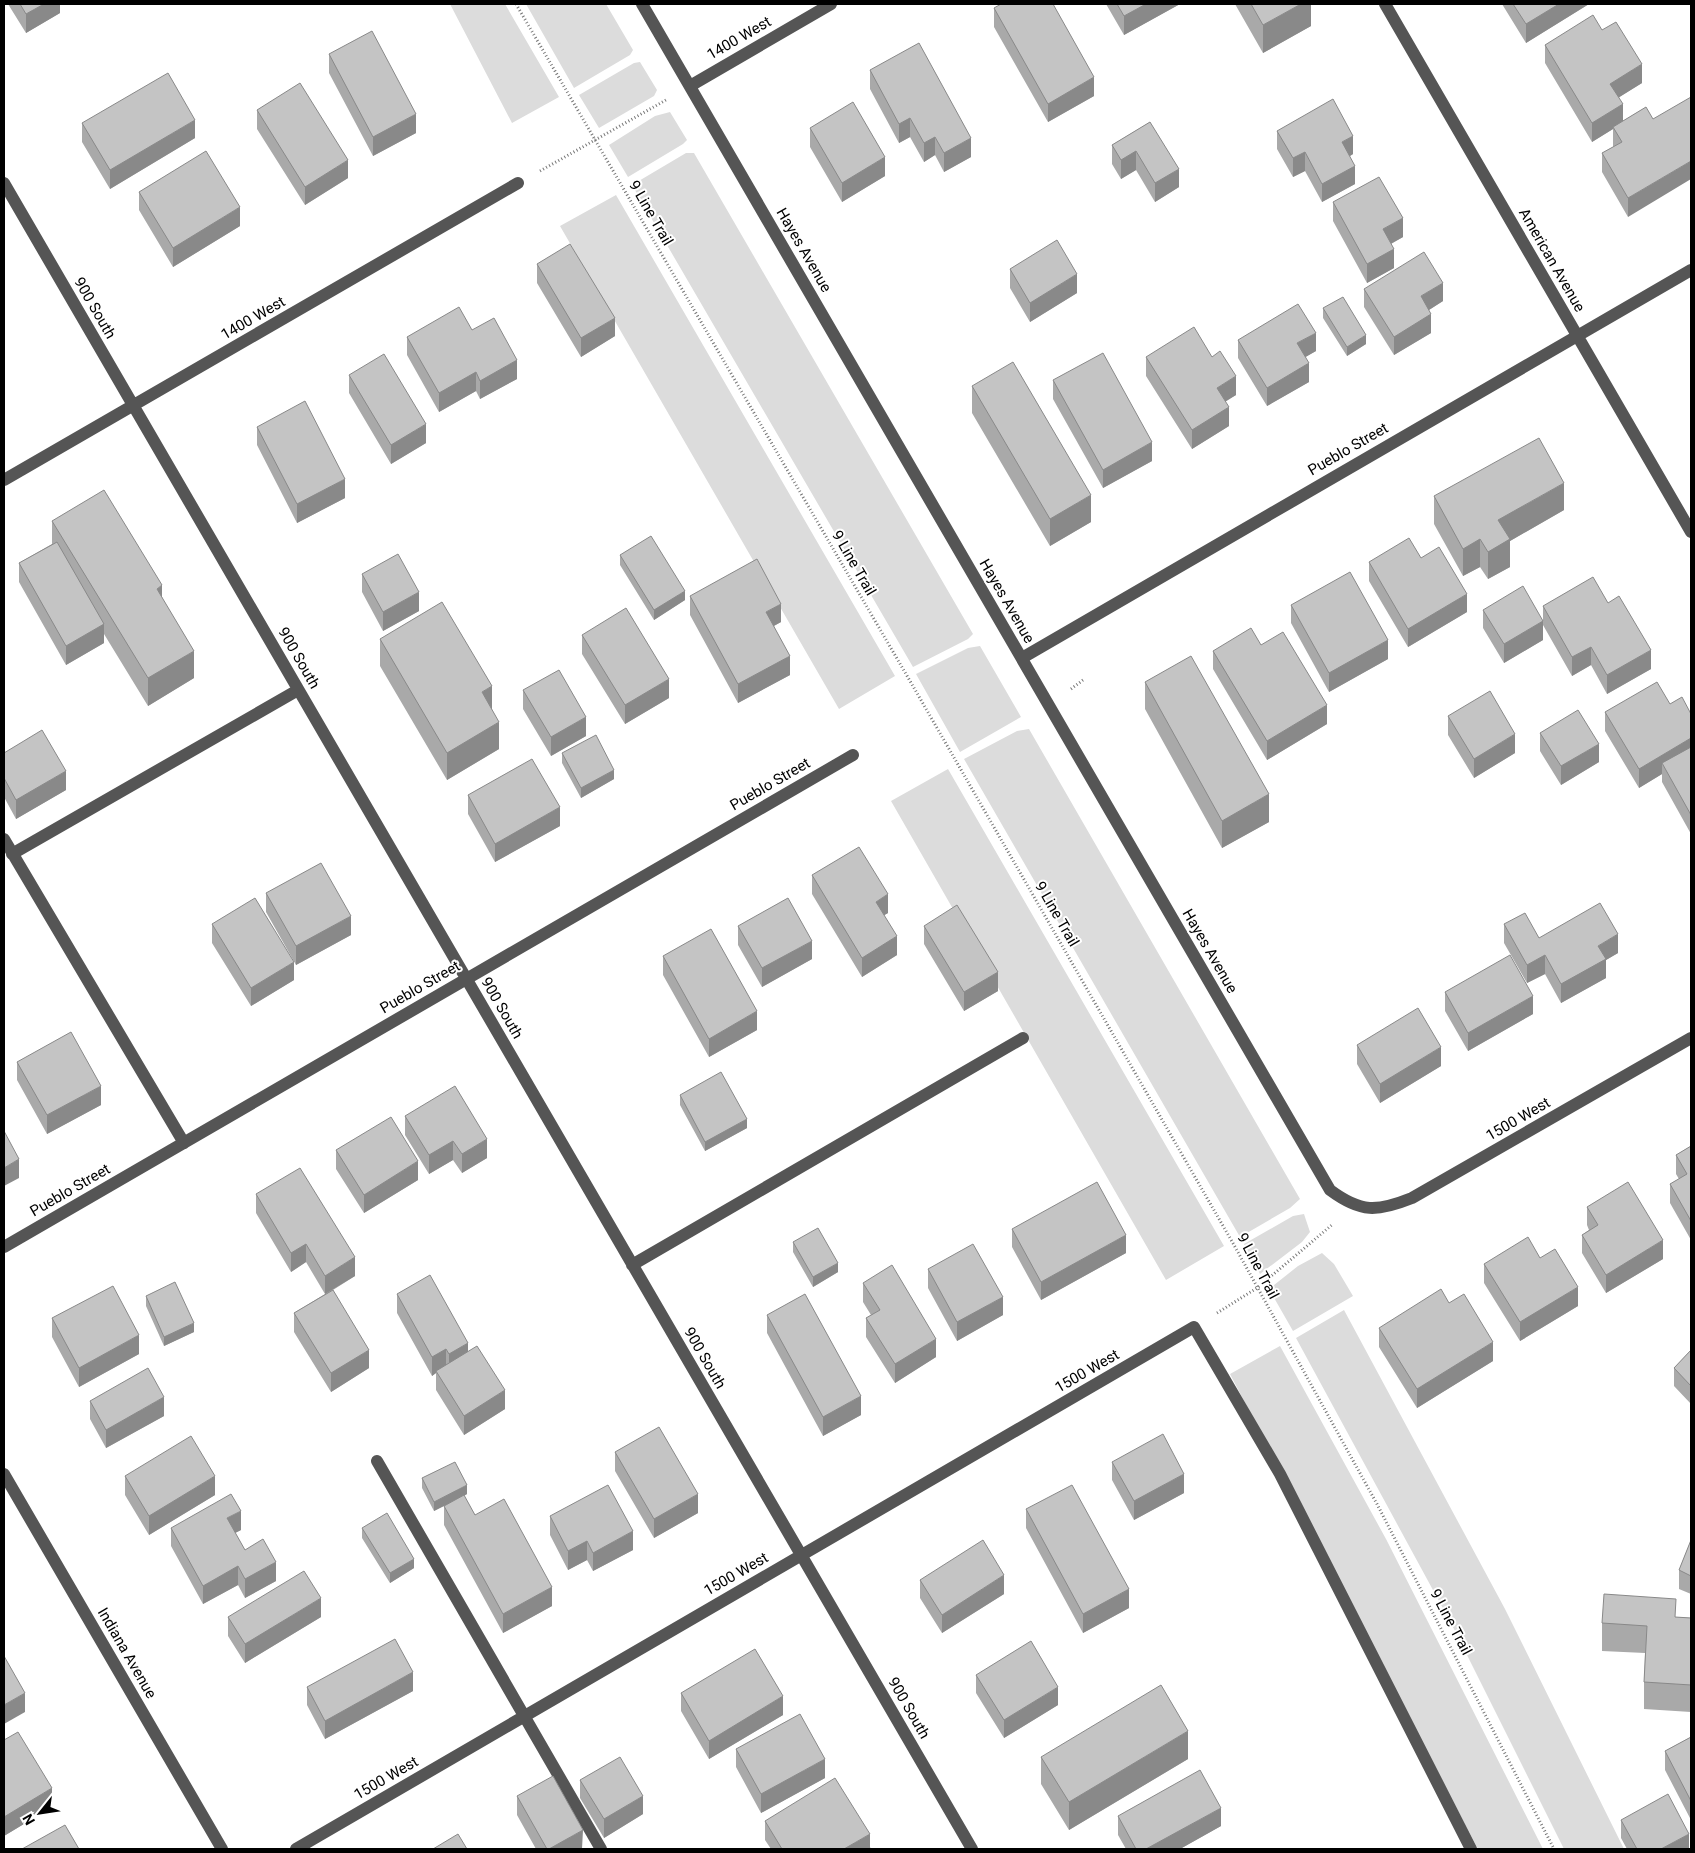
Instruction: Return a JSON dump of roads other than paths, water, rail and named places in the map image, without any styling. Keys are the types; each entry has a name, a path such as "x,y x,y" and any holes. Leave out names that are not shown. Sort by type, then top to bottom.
{"street":[{"name":"Hayes Avenue","path":"642,4 1330,1190 1354,1206"},
{"name":"1400 West","path":"690,86 831,4"},
{"name":"American Avenue","path":"1385,4 1691,532"},
{"name":"900 South","path":"4,183 972,1849"},
{"name":"1400 West","path":"4,480 518,183"},
{"name":"Pueblo Street","path":"1022,658 1691,270"},
{"path":"12,854 298,690"},
{"name":"Pueblo Street","path":"4,1247 853,755"},
{"path":"4,839 184,1143"},
{"path":"632,1265 1023,1038"},
{"name":"1500 West","path":"1354,1206 1374,1208 1393,1205 1412,1198 1691,1038"},
{"name":"1500 West","path":"296,1849 1194,1327 1280,1474 1471,1849"},
{"path":"377,1461 601,1849"},
{"name":"Indiana Avenue","path":"4,1474 222,1849"}]}
